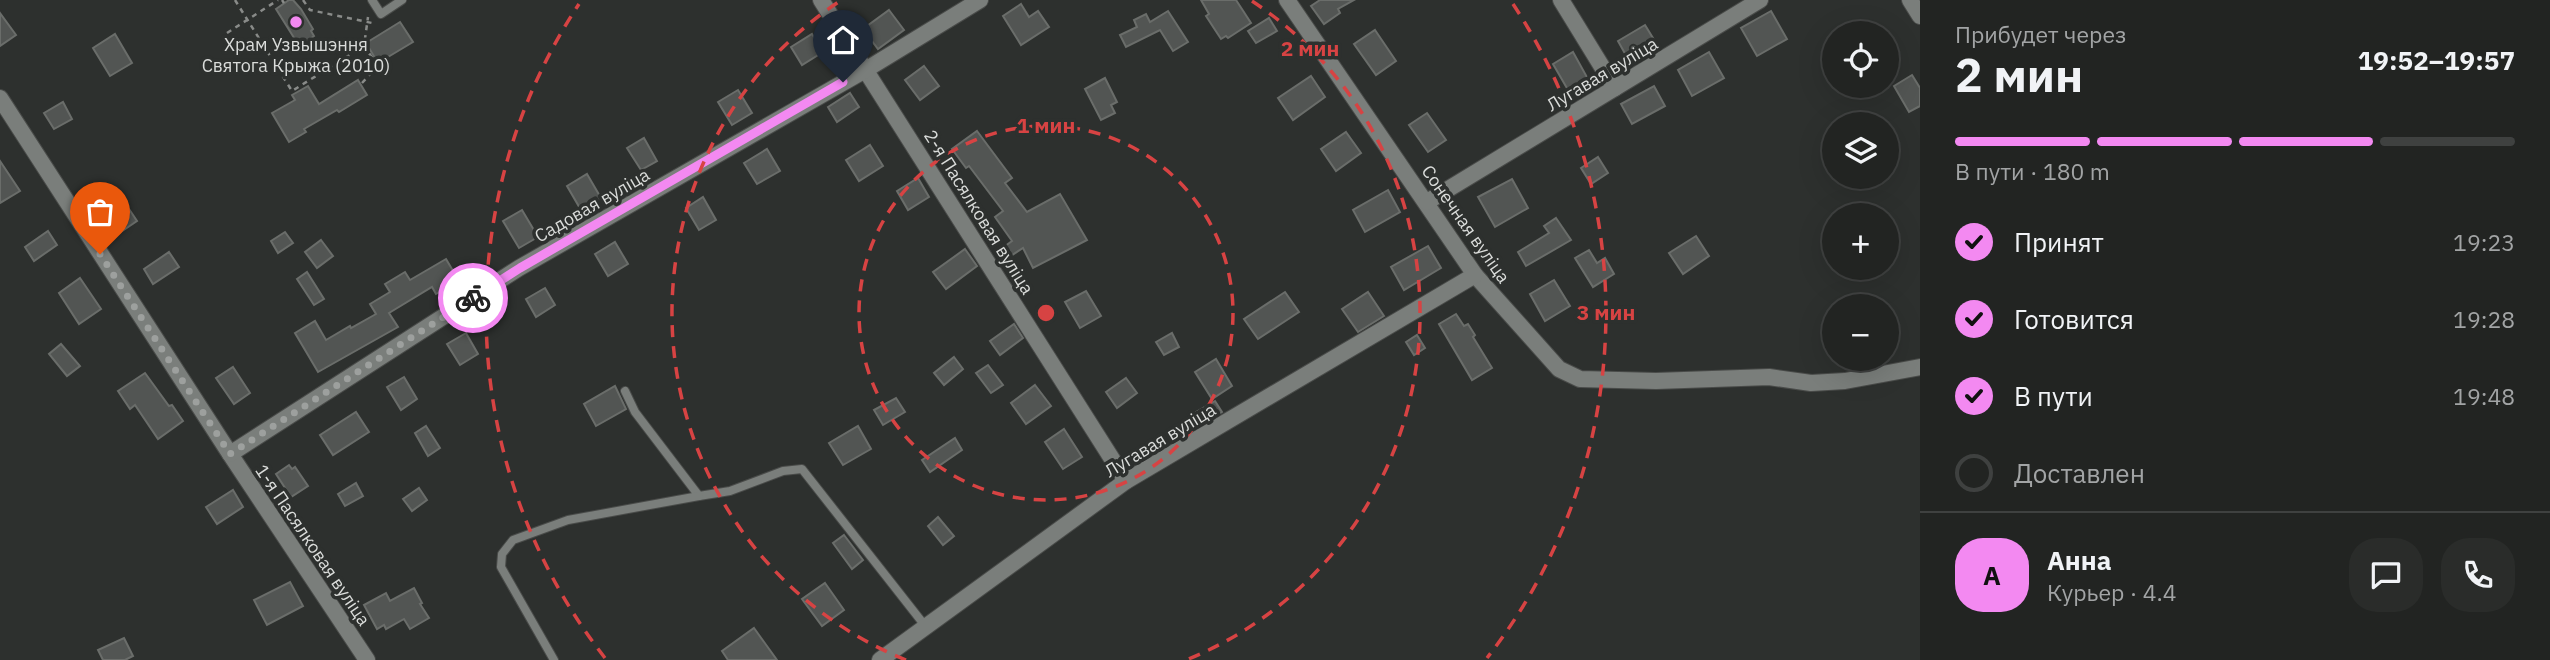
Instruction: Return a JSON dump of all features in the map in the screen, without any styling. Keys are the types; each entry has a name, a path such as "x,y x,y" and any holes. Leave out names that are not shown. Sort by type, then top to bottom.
{"street":[{"name":"2-я Пасялковая вуліца","path":"821,0 1126,481"},
{"name":"Садовая вуліца","path":"230,454 520,268 867,69 980,0"},
{"name":"Сонечная вуліца","path":"1287,0 1475,275 1559,369 1580,379 1656,381 1769,377 1811,383 1845,382 1920,367"},
{"path":"1561,0 1615,88"},
{"name":"Лугавая вуліца","path":"1427,202 1760,0"},
{"path":"1910,0 1920,16"},
{"name":"1-я Пасялковая вуліца","path":"0,98 367,660"},
{"name":"Лугавая вуліца","path":"880,660 1126,481 1475,275"}],"lane":[{"path":"372,0 381,14 402,0"},
{"path":"625,391 635,412 699,496"},
{"path":"554,660 500,567 502,554 513,540 568,520 730,491 783,471 802,469 926,627"}],"path":[{"path":"235,0 292,92 364,46"},
{"path":"303,0 310,10 375,24"},
{"path":"227,33 282,1"},
{"path":"362,83 373,71 373,59 364,46 368,13"}],"building":[{"name":"Храм Узвышэння Святога Крыжа (2010)","path":"293,0 301,9 313,29 311,31 314,36 303,44 300,39 296,41 276,9"},
{"path":"1201,0 1236,0 1251,23 1228,38 1226,36 1221,39 1206,16 1209,14"},
{"path":"1320,0 1354,0 1338,9 1340,13 1324,24 1311,6"},
{"path":"1021,4 1029,17 1038,11 1049,27 1021,45 1003,16"},
{"path":"889,10 904,30 878,49 863,29"},
{"path":"1168,11 1188,42 1173,51 1160,30 1126,47 1120,35 1137,27 1134,20 1146,14 1150,22"},
{"path":"1771,11 1787,39 1757,56 1741,28"},
{"path":"0,13 16,35 0,46"},
{"path":"1269,18 1277,31 1256,43 1248,31"},
{"path":"400,22 413,42 378,63 366,43"},
{"path":"1645,25 1656,43 1628,59 1618,41"},
{"path":"1375,30 1396,61 1376,75 1354,44"},
{"path":"115,34 132,63 110,76 93,48"},
{"path":"812,34 823,52 802,65 791,47"},
{"path":"1573,52 1588,79 1568,90 1553,64"},
{"path":"1709,52 1724,78 1692,96 1678,70"},
{"path":"924,66 939,86 920,100 905,80"},
{"path":"1912,75 1920,88 1920,106 1909,112 1899,95 1899,83"},
{"path":"1311,76 1325,97 1293,120 1278,98"},
{"path":"1105,78 1117,102 1111,105 1115,113 1101,120 1085,89"},
{"path":"358,80 367,95 304,129 306,132 289,142 272,113 295,100 292,95 308,86 319,104"},
{"path":"1654,86 1665,106 1632,124 1621,104"},
{"path":"738,90 752,113 732,125 718,102"},
{"path":"850,93 859,107 837,122 828,107"},
{"path":"63,102 72,119 54,129 44,113"},
{"path":"1427,113 1446,140 1428,152 1409,125"},
{"path":"977,131 1012,178 1005,183 1027,212 1060,194 1087,240 1033,268 1023,248 1003,261 997,252 1012,241 995,217 1003,211 969,166 966,168 952,149"},
{"path":"1346,132 1361,153 1336,171 1321,149"},
{"path":"644,138 657,161 641,170 627,148"},
{"path":"870,145 883,166 859,181 846,160"},
{"path":"767,149 780,171 757,184 744,163"},
{"path":"1598,157 1608,173 1591,184 1581,168"},
{"path":"0,161 20,191 0,203"},
{"path":"587,174 601,198 581,210 567,186"},
{"path":"918,178 929,197 908,210 897,191"},
{"path":"1512,179 1528,208 1495,227 1478,197"},
{"path":"1388,190 1400,212 1365,232 1353,210"},
{"path":"119,194 137,221 119,233 101,206"},
{"path":"703,197 716,220 699,230 686,208"},
{"path":"522,210 538,237 519,248 503,221"},
{"path":"1556,218 1571,240 1526,266 1518,252 1549,233 1544,226"},
{"path":"48,231 57,245 34,261 25,247"},
{"path":"285,232 293,243 278,253 271,241"},
{"path":"1696,236 1709,256 1683,274 1669,253"},
{"path":"321,240 333,256 317,268 305,252"},
{"path":"615,242 628,264 608,276 595,254"},
{"path":"1428,246 1441,268 1404,290 1391,267"},
{"path":"965,249 977,266 946,289 933,272"},
{"path":"1589,250 1597,263 1605,258 1614,274 1593,287 1575,258"},
{"path":"169,252 179,267 153,284 144,269"},
{"path":"446,259 459,281 436,294 432,287 389,313 398,327 318,372 295,333 315,321 326,340 350,326 351,328 376,314 370,304 390,292 385,284 405,272 410,280"},
{"path":"307,272 324,299 314,305 297,279"},
{"path":"80,278 101,309 79,324 59,293"},
{"path":"1554,280 1570,306 1545,321 1530,294"},
{"path":"545,288 555,305 536,317 526,299"},
{"path":"1086,291 1101,316 1080,328 1065,302"},
{"path":"1285,292 1299,312 1258,339 1244,319"},
{"path":"1368,292 1384,316 1358,332 1342,309"},
{"path":"1456,314 1464,326 1468,324 1492,368 1472,380 1439,324"},
{"path":"1014,324 1023,338 1000,355 990,341"},
{"path":"466,333 478,354 460,365 447,344"},
{"path":"1172,333 1179,347 1164,355 1156,342"},
{"path":"1417,335 1425,348 1414,355 1406,342"},
{"path":"61,344 80,366 67,376 49,354"},
{"path":"954,357 963,369 944,385 934,373"},
{"path":"1216,359 1232,386 1212,399 1195,372"},
{"path":"988,365 1003,385 991,393 976,373"},
{"path":"233,367 250,393 234,404 216,378"},
{"path":"145,373 183,421 158,439 135,405 130,409 118,391"},
{"path":"404,377 417,399 401,410 387,387"},
{"path":"1126,378 1137,393 1117,408 1106,392"},
{"path":"1035,385 1051,406 1026,424 1011,403"},
{"path":"615,386 626,409 596,426 584,404"},
{"path":"896,398 905,412 883,425 874,410"},
{"path":"1215,401 1222,412 1203,424 1196,412"},
{"path":"356,412 369,432 333,455 320,435"},
{"path":"426,426 440,448 428,456 415,433"},
{"path":"858,426 871,449 843,465 829,443"},
{"path":"1064,429 1082,457 1063,469 1045,442"},
{"path":"955,438 962,450 930,472 922,460"},
{"path":"289,465 292,469 295,467 308,486 291,497 276,474"},
{"path":"356,483 363,496 345,506 338,494"},
{"path":"419,488 427,500 412,511 403,499"},
{"path":"233,490 243,507 217,524 206,507"},
{"path":"938,517 954,536 943,545 928,526"},
{"path":"844,535 863,560 852,569 833,543"},
{"path":"290,582 303,606 267,625 254,600"},
{"path":"825,583 844,610 822,626 802,599"},
{"path":"414,588 429,618 410,629 404,619 386,629 384,625 377,629 364,605 386,593 390,601"},
{"path":"754,628 777,660 728,660 722,651"},
{"path":"124,638 133,656 125,660 103,660 98,650"}],"way so far":[{"path":"100,254 230,454 473,298"}],"place":[{"name":"Храм Узвышэння Святога Крыжа (2010)","path":"296,22"}],"route":[{"path":"473,298 520,268 843,82"}]}
